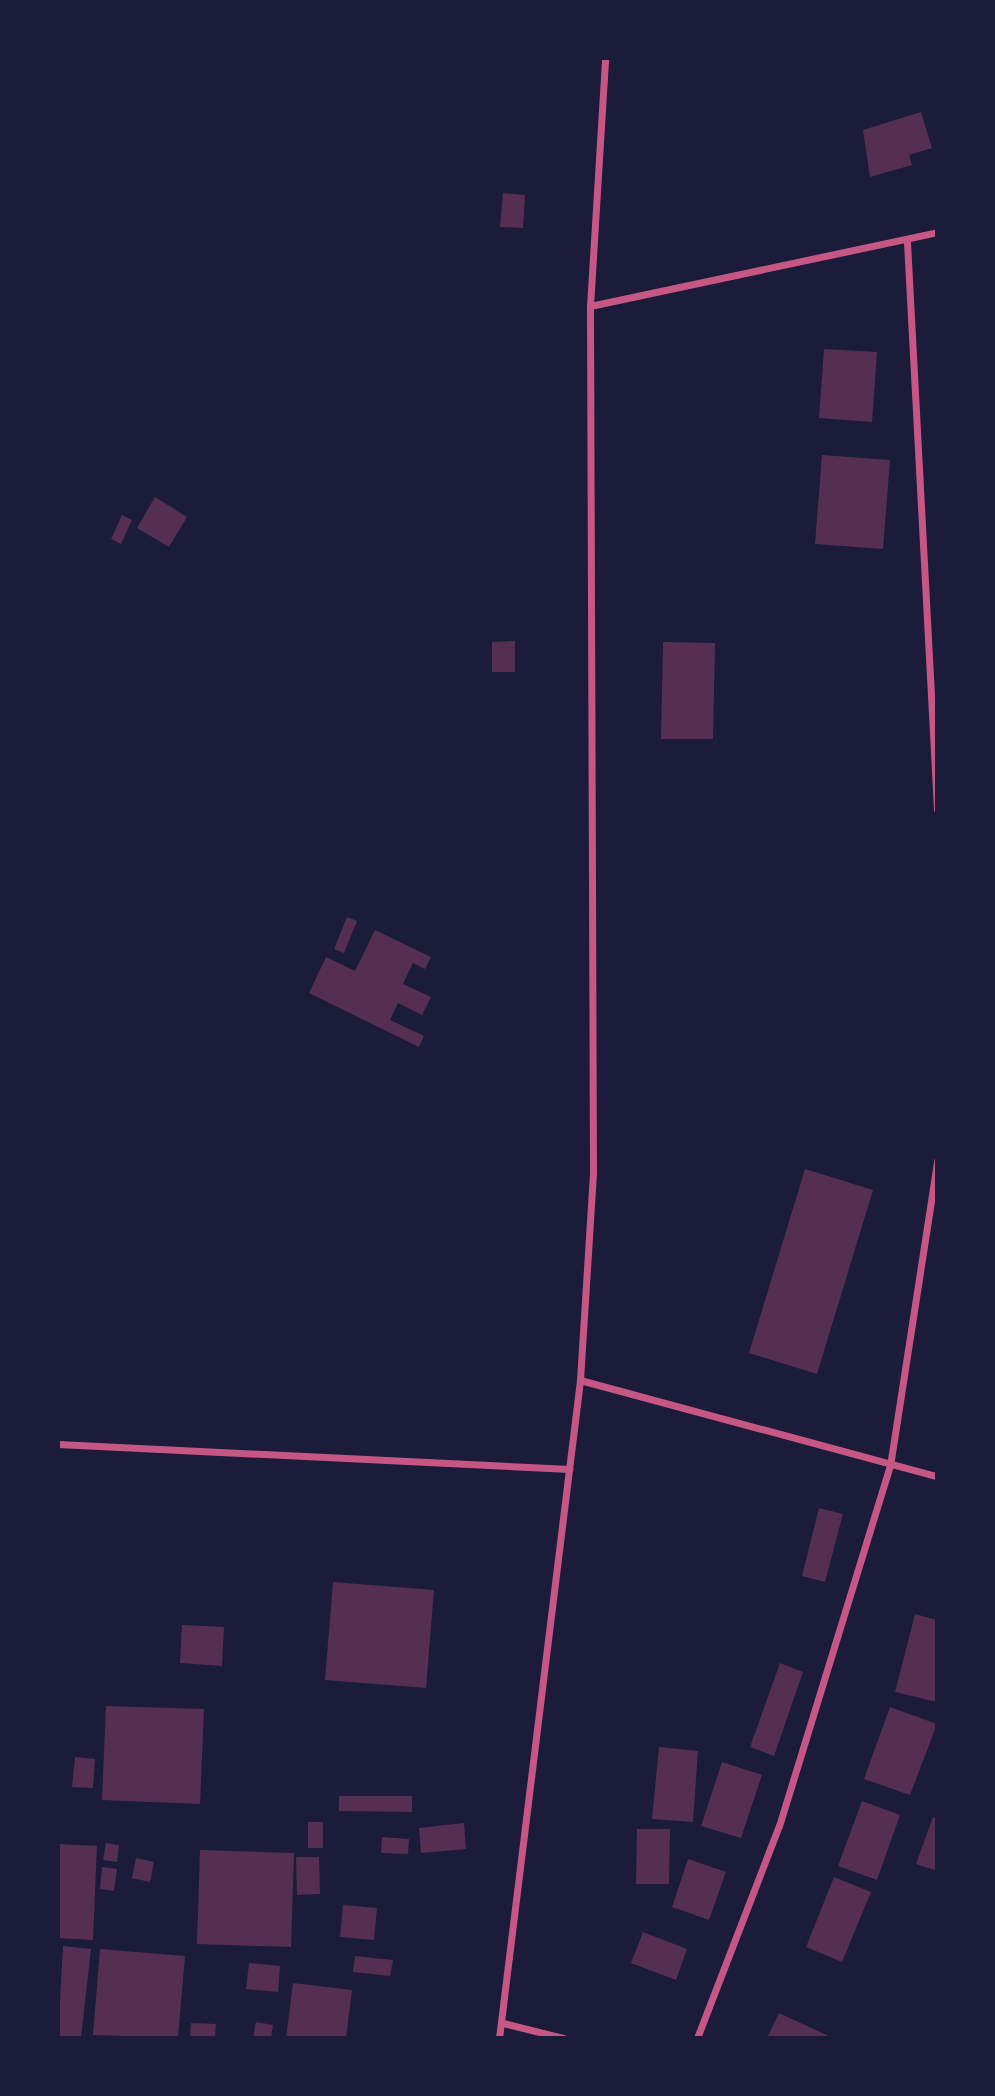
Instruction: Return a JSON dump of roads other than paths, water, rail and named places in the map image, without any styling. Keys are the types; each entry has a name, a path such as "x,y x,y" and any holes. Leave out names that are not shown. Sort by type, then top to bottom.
{"street":[{"path":"499,2038 503,2023 580,1380 593,1172 590,306 605,58"},
{"path":"590,306 907,242 937,232"},
{"path":"907,242 937,809"},
{"path":"697,2038 779,1826 890,1466 937,1161"},
{"path":"580,1380 890,1466 937,1476"},
{"path":"58,1444 569,1469"},
{"path":"503,2023 564,2038"}]}
